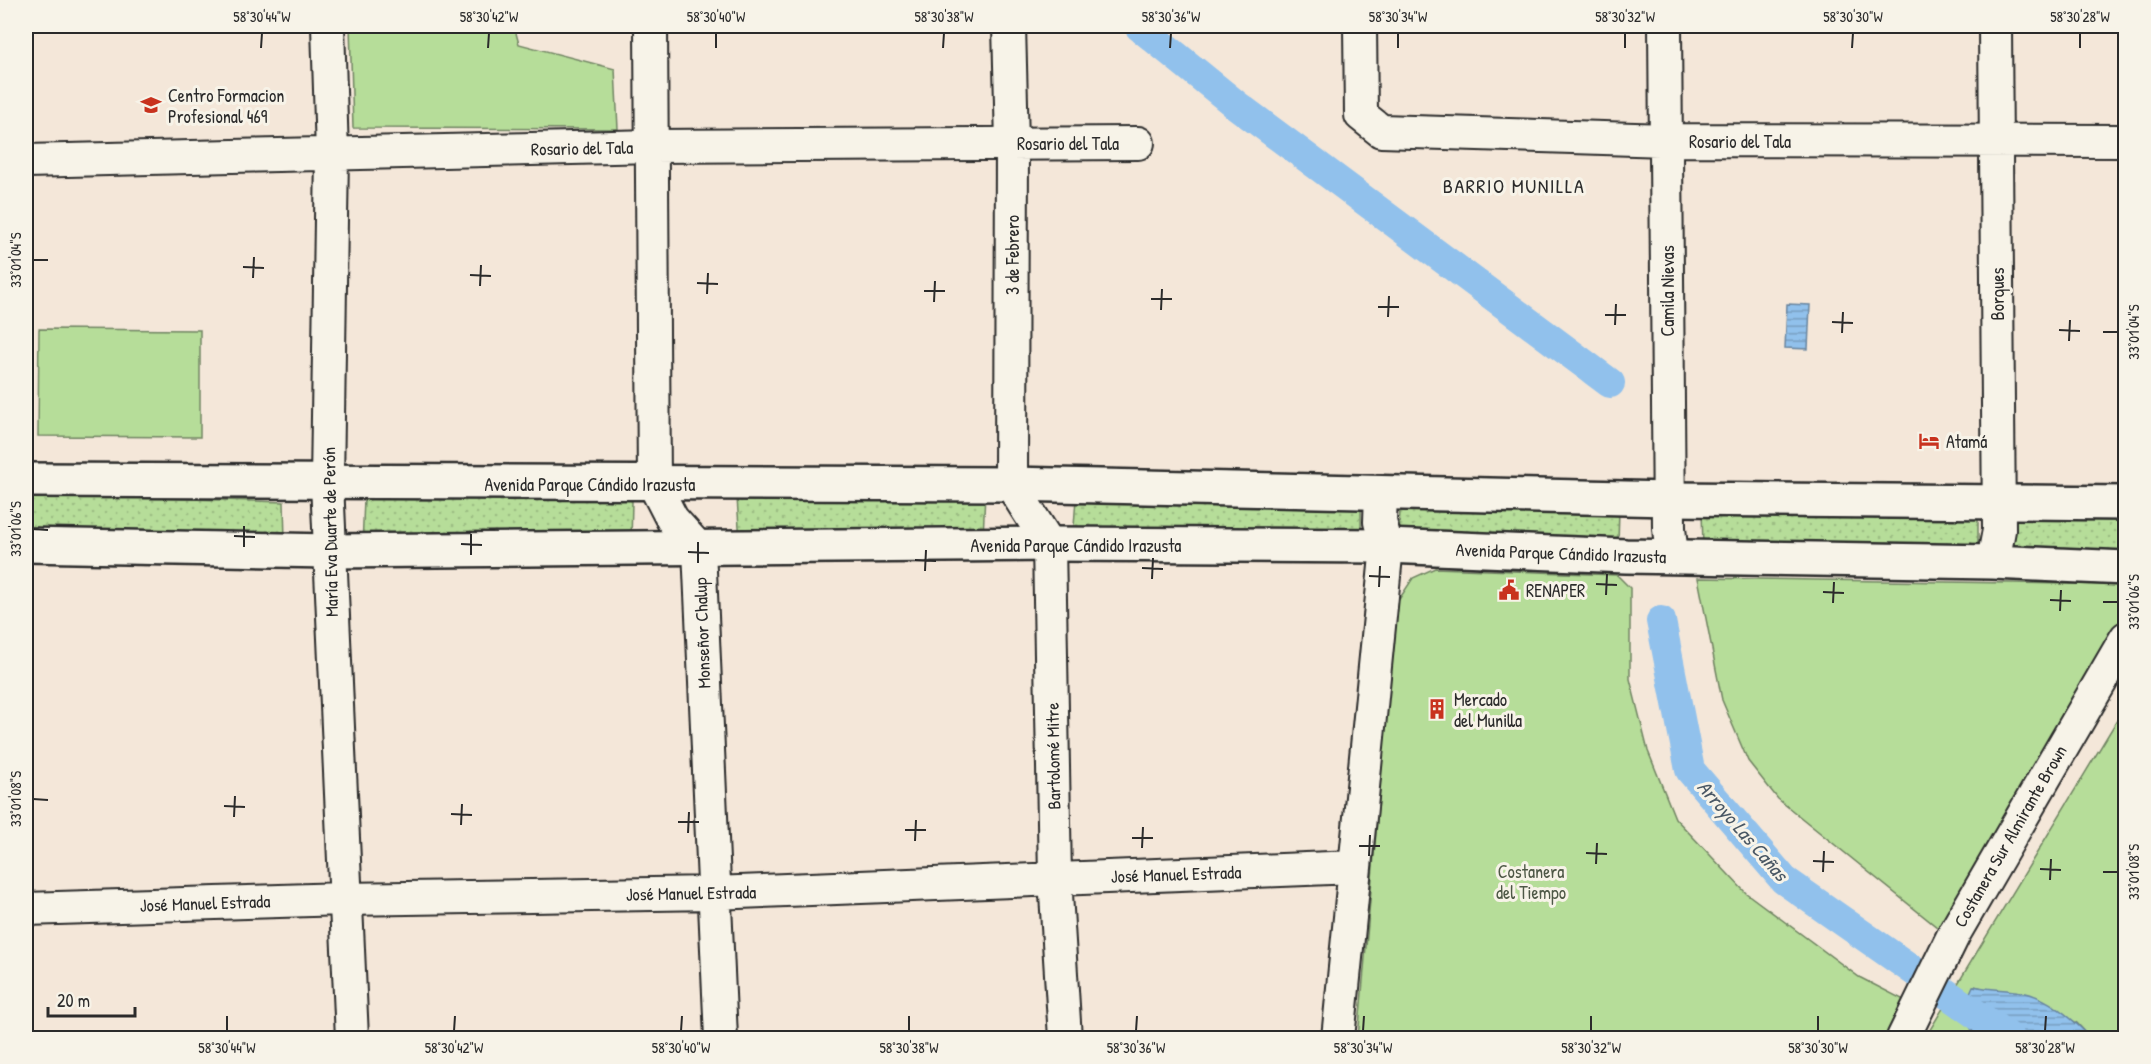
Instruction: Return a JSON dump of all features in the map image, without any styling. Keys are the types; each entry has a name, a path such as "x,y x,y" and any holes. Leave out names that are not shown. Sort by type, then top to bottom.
{"main road":[{"name":"Avenida Parque Cándido Irazusta","path":"26,480 1011,484 1669,500 2126,503"},
{"name":"Avenida Parque Cándido Irazusta","path":"26,545 329,551 1049,544 1387,546 1672,557 1993,562 2126,568"}],"street":[{"name":"María Eva Duarte de Perón","path":"328,26 332,154 327,483 352,1038"},
{"path":"651,26 654,484 672,519 699,549"},
{"name":"3 de Febrero","path":"1009,26 1012,143 1011,484"},
{"name":"Rosario del Tala","path":"1360,26 1361,115 1381,131 1666,140 1996,143 2126,141"},
{"name":"Camila Nievas","path":"1665,26 1669,500 1672,557"},
{"name":"Borques","path":"1993,562 1999,530 1995,26"},
{"name":"Rosario del Tala","path":"26,161 653,146 1138,143"},
{"path":"1011,484 1049,544"},
{"path":"1338,1038 1387,546 1380,522 1382,493"},
{"name":"Bartolomé Mitre","path":"1049,544 1055,878 1065,1038"},
{"name":"Monseñor Chalup","path":"699,549 721,1038"},
{"name":"Costanera Sur Almirante Brown","path":"1906,1033 1954,934 2126,638"},
{"name":"José Manuel Estrada","path":"26,909 344,899 713,893 1355,867"}],"green space":[{"path":"350,26 514,26 519,44 615,69 618,129 353,128"},
{"path":"39,329 200,330 200,437 38,436"},
{"path":"985,493 983,538 740,541 737,498"},
{"path":"26,494 284,502 285,541 26,534"},
{"path":"1076,498 1361,504 1361,540 1073,541"},
{"path":"364,499 626,499 632,501 631,543 362,546"},
{"path":"1400,505 1619,510 1618,543 1399,542"},
{"path":"1702,509 1978,513 1978,552 1703,549"},
{"path":"2008,511 2125,511 2125,559 2004,555"},
{"name":"Costanera del Tiempo","path":"1435,568 1617,575 1630,588 1630,679 1648,751 1675,818 1746,893 1859,977 1906,1001 1887,1038 1358,1038 1396,604 1413,578"},
{"path":"1698,578 2125,585 2125,616 1942,931 1778,799 1748,761 1722,700"},
{"path":"2125,707 2125,1038 2091,1038 2077,1023 2020,992 1998,992 1974,986 1962,1011 1976,1038 1925,1038"}],"water":[{"path":"1787,304 1810,305 1808,349 1785,348"},
{"path":"1973,986 2021,992 2041,998 2077,1024 2091,1038 1976,1038 1962,1011"}],"waterway":[{"path":"1139,26 1235,104 1610,383"},
{"name":"Arroyo Las Cañas","path":"1661,621 1690,770 1784,880 2010,1038"}],"place":[{"name":"Centro Formacion Profesional 469","path":"151,105"},
{"name":"Atamá","path":"1929,441"},
{"name":"RENAPER","path":"1509,590"},
{"name":"Mercado del Munilla","path":"1437,709"}],"district":[{"name":"BARRIO MUNILLA","path":"1514,185"}]}
